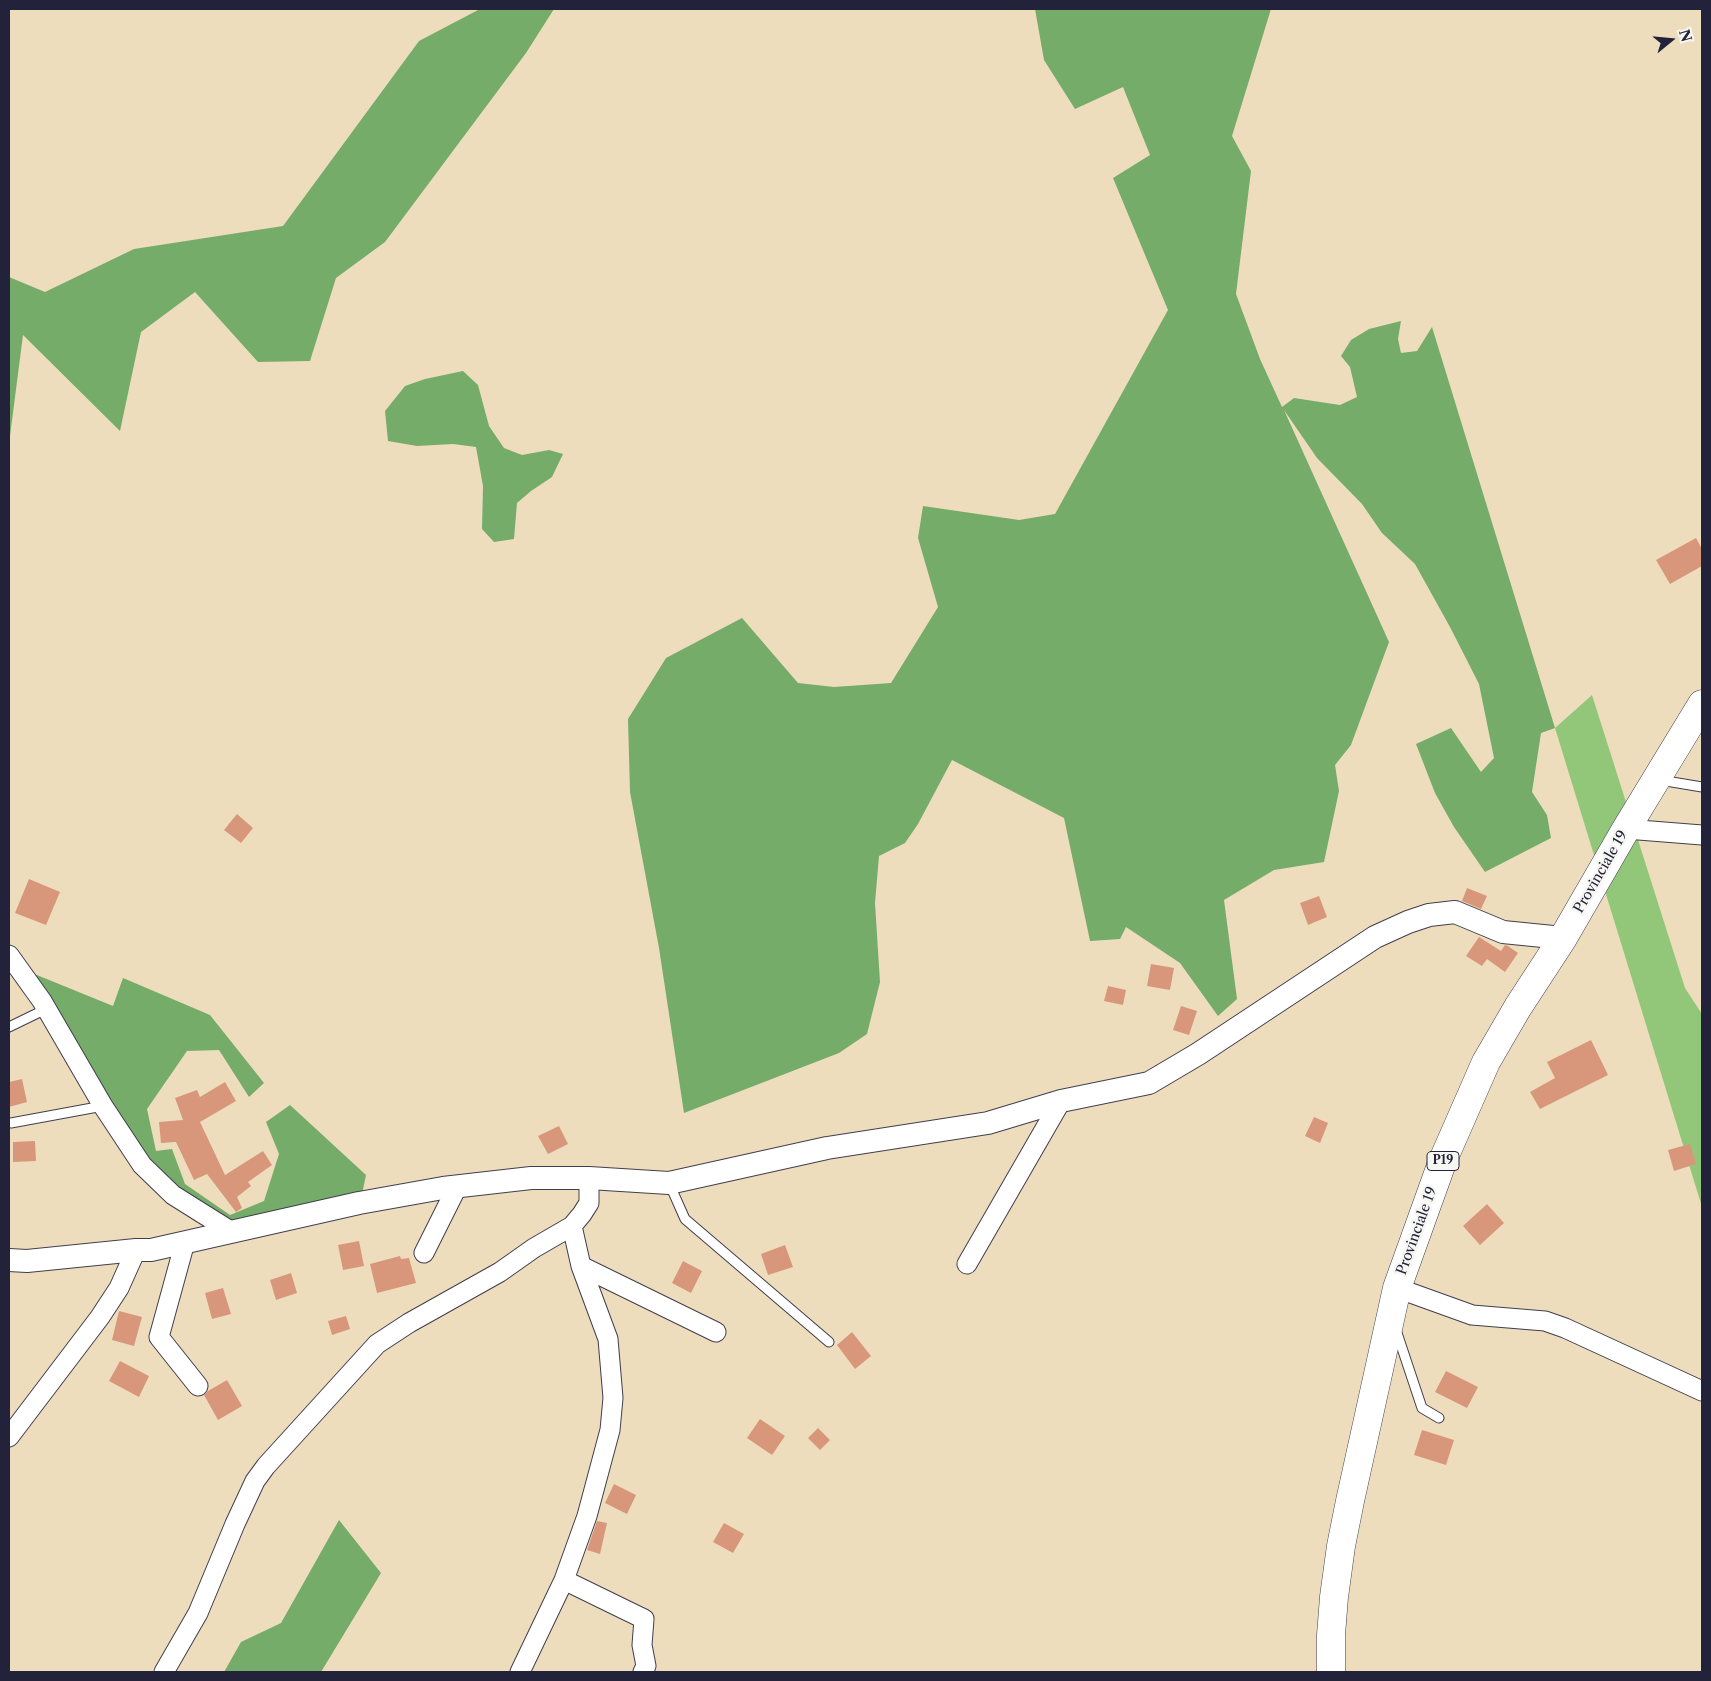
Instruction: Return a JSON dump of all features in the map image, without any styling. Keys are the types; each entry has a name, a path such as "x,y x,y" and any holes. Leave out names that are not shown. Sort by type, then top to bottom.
{"main road":[{"name":"Provinciale 19","path":"1331,1672 1333,1607 1341,1546 1397,1288 1443,1160 1486,1062 1700,710"}],"street":[{"path":"1626,829 1702,835"},
{"path":"9,1260 28,1261 151,1250 359,1203 457,1187 531,1178 589,1178 669,1183 827,1148 988,1123 1061,1101 1149,1083 1198,1054 1374,937 1429,915 1455,912 1503,932 1563,938"},
{"path":"9,955 46,1009 103,1106 142,1165 173,1195 232,1232"},
{"path":"966,1264 1061,1101"},
{"path":"164,1672 198,1613 255,1481 266,1466 356,1365 388,1335 500,1272 534,1248 572,1226 589,1203 589,1178"},
{"path":"424,1253 457,1187"},
{"path":"520,1672 564,1580 587,1516 610,1430 613,1398 608,1340 582,1266 572,1226"},
{"path":"185,1242 159,1337 198,1386"},
{"path":"9,1437 100,1317 119,1288 136,1250"},
{"path":"582,1266 716,1332"},
{"path":"1397,1288 1472,1315 1545,1321 1565,1328 1702,1391"},
{"path":"564,1580 644,1619 642,1645 646,1666 644,1672"}],"lane":[{"path":"1656,780 1702,787"},
{"path":"9,1027 46,1009"},
{"path":"11,1123 103,1106"},
{"path":"669,1183 685,1219 829,1342"},
{"path":"1397,1288 1392,1320 1422,1408 1439,1418"}],"green space":[{"path":"480,9 554,9 526,53 385,242 336,278 310,361 258,362 195,292 141,332 120,431 23,335 9,444 9,277 45,292 134,249 283,226 419,41"},
{"path":"1035,9 1271,9 1232,136 1251,171 1236,294 1260,359 1282,407 1294,398 1340,405 1357,397 1350,367 1341,356 1351,340 1369,329 1401,321 1398,339 1401,353 1417,351 1432,327 1555,728 1541,733 1532,792 1547,815 1551,838 1485,872 1454,827 1435,793 1416,744 1451,728 1481,772 1494,758 1479,684 1415,564 1382,533 1362,504 1317,458 1284,410 1389,642 1351,745 1335,765 1339,791 1324,862 1274,870 1224,900 1237,999 1218,1016 1180,963 1126,927 1120,939 1090,941 1064,818 952,760 918,824 905,843 879,856 875,903 880,982 867,1034 839,1053 684,1113 659,948 630,792 628,719 666,658 742,618 798,683 834,687 891,683 938,607 918,538 923,506 1019,520 1055,514 1168,310 1113,178 1150,155 1123,87 1075,109 1044,60"},
{"path":"463,371 478,385 489,426 504,448 522,455 549,450 563,454 552,477 517,503 514,539 494,542 482,529 483,486 476,447 453,444 417,446 388,441 385,411 405,386 425,379"},
{"path":"1592,695 1685,988 1702,1014 1702,1207 1555,728"},
{"path":"9,944 32,973 113,1006 123,978 210,1015 264,1083 249,1097 219,1050 187,1051 147,1109 156,1151 172,1149 185,1184 230,1215 264,1201 279,1154 266,1122 290,1105 366,1175 361,1199 237,1229 209,1221 129,1163 77,1075 9,968"},
{"path":"339,1520 381,1573 321,1672 224,1672 241,1642 281,1623"}],"building":[{"path":"1696,538 1702,549 1702,566 1670,584 1656,560"},
{"path":"237,814 253,828 241,843 224,830"},
{"path":"29,879 60,892 46,925 15,913"},
{"path":"1467,888 1487,896 1481,909 1462,901"},
{"path":"1319,896 1327,917 1308,925 1300,903"},
{"path":"1479,937 1501,951 1505,945 1518,953 1505,972 1487,959 1482,966 1466,956"},
{"path":"1151,964 1174,968 1170,990 1147,986"},
{"path":"1108,986 1126,990 1123,1005 1104,1001"},
{"path":"1181,1006 1197,1011 1189,1035 1173,1030"},
{"path":"1591,1040 1608,1075 1540,1109 1530,1092 1555,1078 1547,1062"},
{"path":"22,1079 27,1102 9,1107 9,1082"},
{"path":"225,1082 236,1101 200,1122 225,1175 263,1151 272,1165 248,1182 251,1186 237,1197 242,1208 236,1212 207,1174 194,1180 176,1142 161,1143 159,1122 183,1120 175,1098 197,1090 200,1097"},
{"path":"1314,1117 1328,1123 1320,1143 1305,1136"},
{"path":"559,1126 568,1144 548,1154 538,1136"},
{"path":"35,1141 36,1161 13,1162 13,1142"},
{"path":"1690,1144 1696,1164 1674,1171 1668,1150"},
{"path":"1487,1204 1504,1223 1480,1245 1463,1226"},
{"path":"359,1241 364,1266 343,1270 338,1245"},
{"path":"785,1245 793,1267 768,1275 761,1254"},
{"path":"400,1256 401,1259 409,1258 416,1283 377,1293 370,1264"},
{"path":"683,1261 702,1271 691,1293 672,1283"},
{"path":"291,1273 297,1293 276,1300 270,1280"},
{"path":"223,1288 231,1314 212,1319 205,1293"},
{"path":"119,1311 142,1317 134,1346 112,1340"},
{"path":"346,1316 350,1329 332,1335 328,1321"},
{"path":"852,1332 871,1356 855,1369 837,1345"},
{"path":"120,1361 149,1376 139,1397 109,1381"},
{"path":"1446,1371 1478,1387 1467,1408 1435,1392"},
{"path":"227,1380 242,1406 218,1420 204,1395"},
{"path":"760,1419 785,1436 772,1455 747,1438"},
{"path":"818,1428 830,1440 820,1450 808,1438"},
{"path":"1422,1430 1454,1440 1446,1465 1414,1455"},
{"path":"614,1484 636,1495 627,1514 605,1503"},
{"path":"597,1521 607,1523 600,1554 587,1550"},
{"path":"724,1523 744,1534 733,1553 713,1542"}]}
